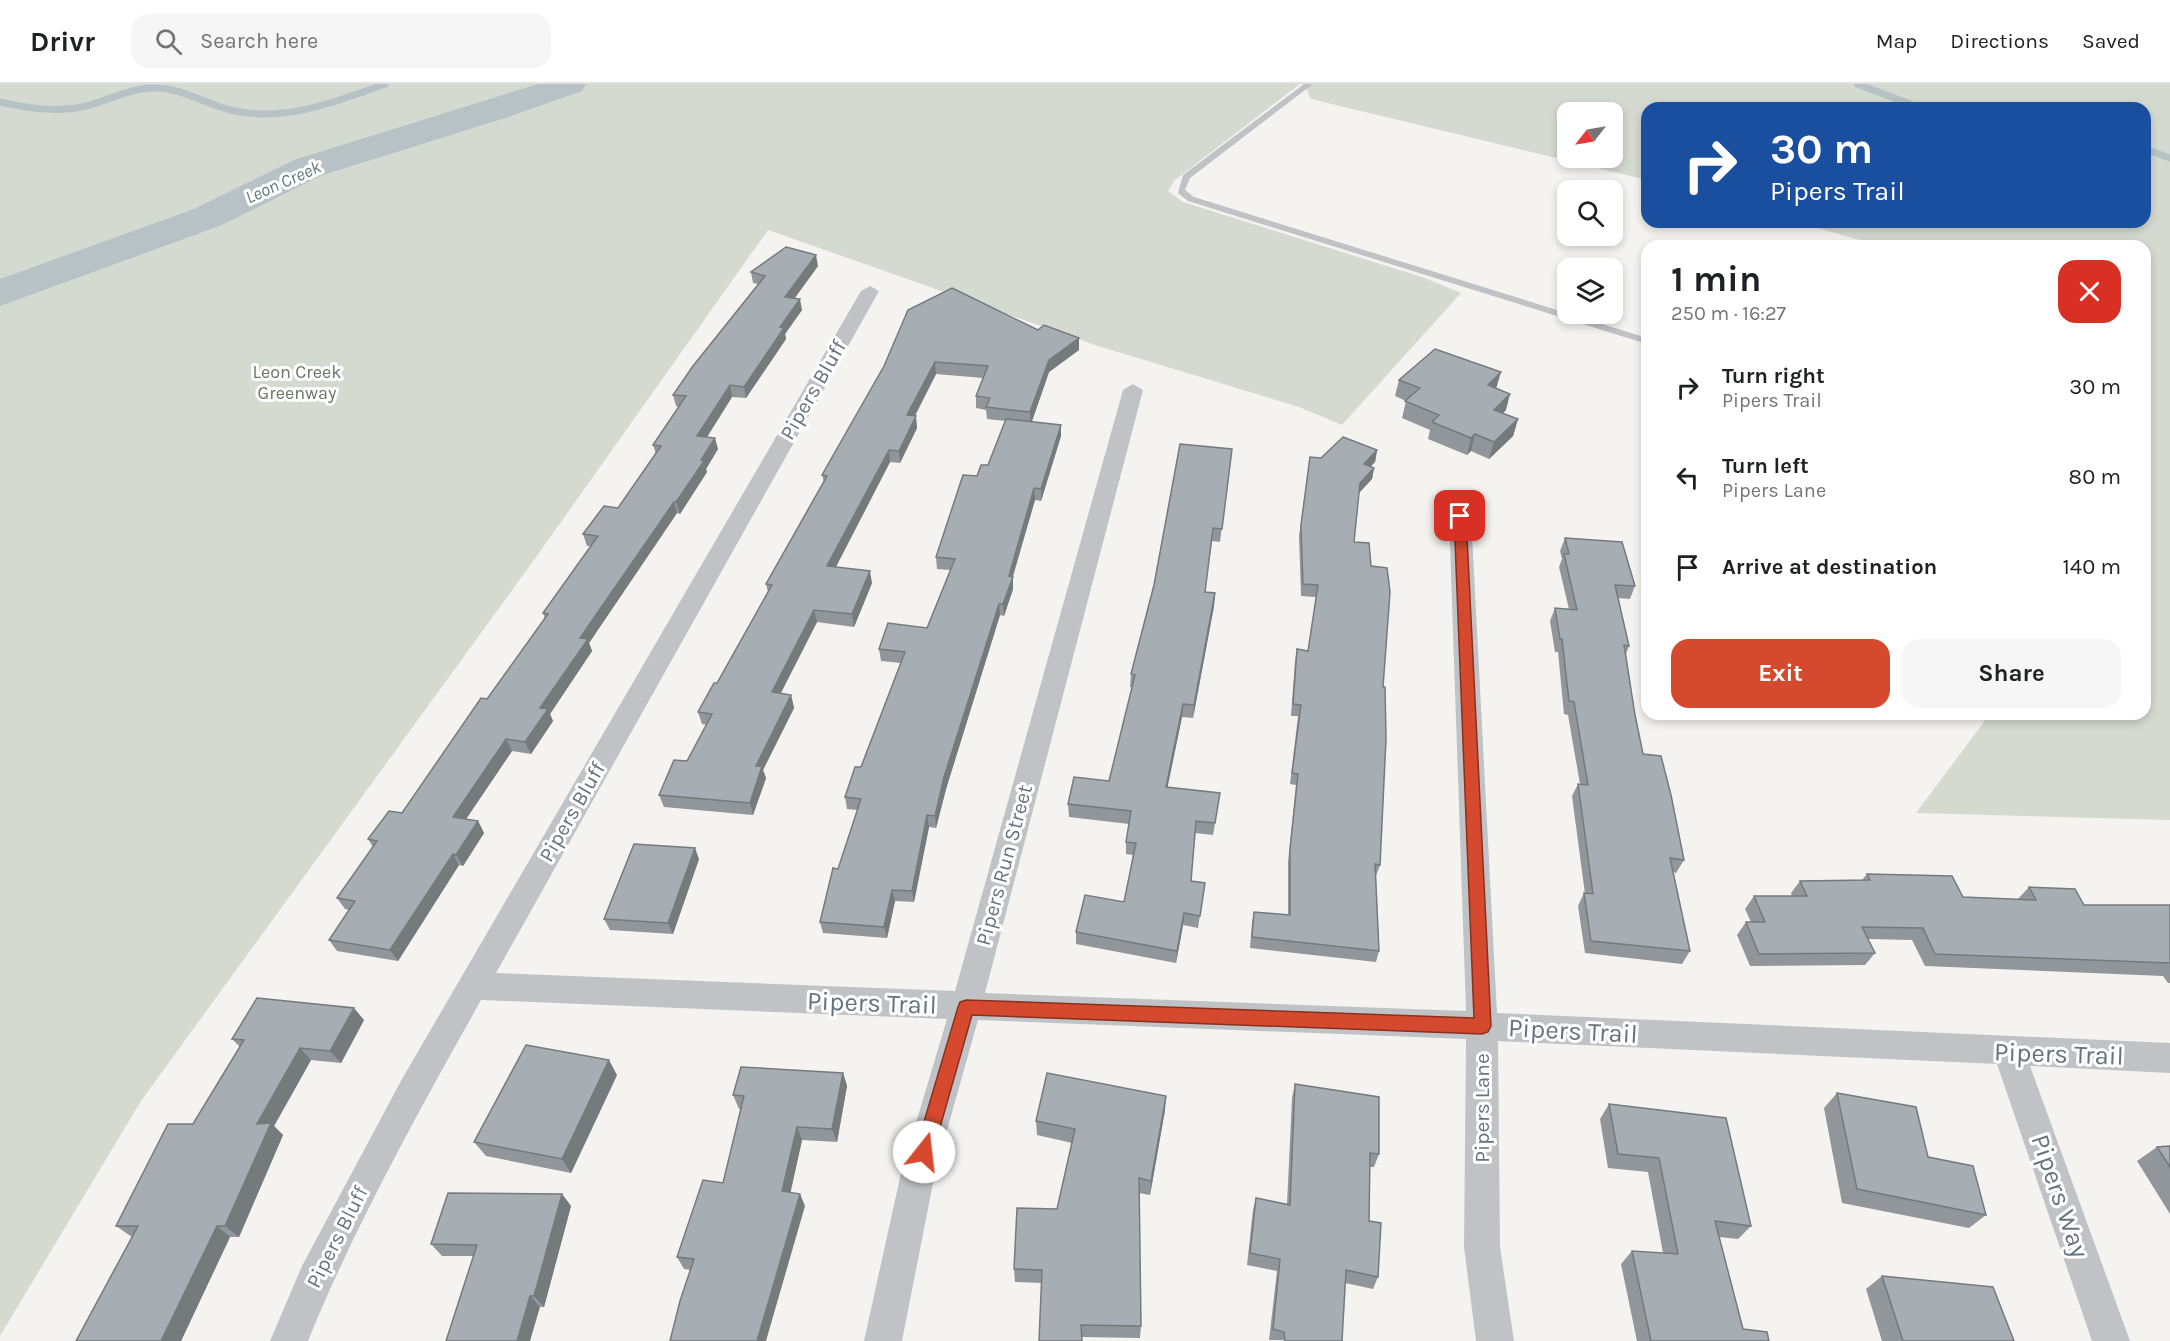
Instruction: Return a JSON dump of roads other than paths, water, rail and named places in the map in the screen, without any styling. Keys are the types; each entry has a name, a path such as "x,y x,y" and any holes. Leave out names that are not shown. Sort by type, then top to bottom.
{"street":[{"name":"Pipers Bluff","path":"289,1341 315,1279 402,1111 870,291"},
{"name":"Pipers Run Street","path":"883,1341 918,1173 966,1007 1133,390"},
{"name":"Pipers Lane","path":"1460,516 1482,1026 1482,1247 1495,1341"},
{"name":"Pipers Trail","path":"473,986 1482,1026 2170,1058"},
{"name":"Pipers Way","path":"2009,1052 2112,1341"}],"lane":[{"path":"1309,84 1186,177 1181,190 1191,199 1641,339"}],"waterway":[{"path":"0,102 34,108 68,109 90,105 135,90 162,88 230,110 270,114 309,109 385,84"},
{"name":"Leon Creek","path":"0,293 208,217 307,168 490,112 570,84"},
{"path":"1857,84 1905,102"},
{"path":"2151,151 2170,158"}],"park label":[{"name":"Leon Creek Greenway","path":"297,382"}]}
